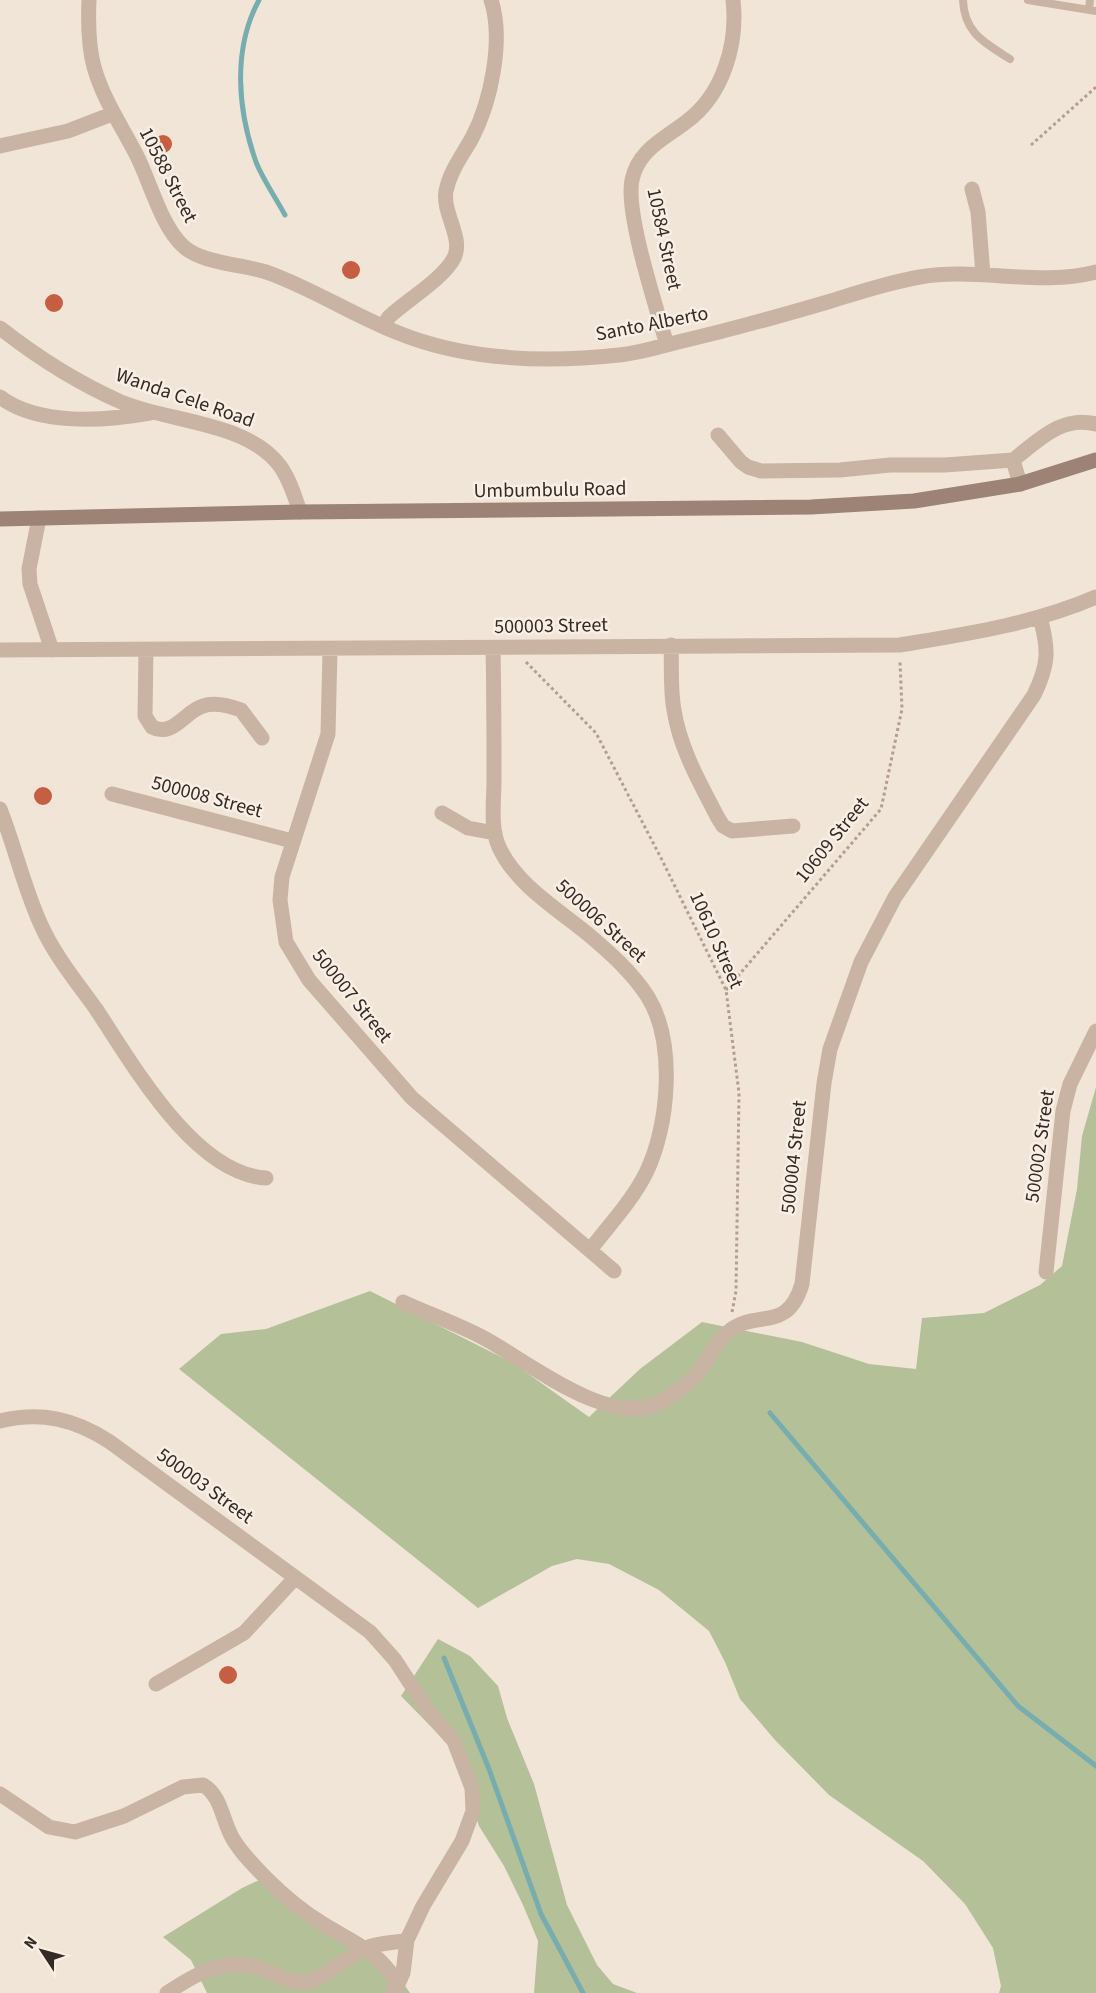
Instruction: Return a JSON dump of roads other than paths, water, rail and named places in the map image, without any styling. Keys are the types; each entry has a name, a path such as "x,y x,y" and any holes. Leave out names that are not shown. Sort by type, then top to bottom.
{"main road":[{"name":"Umbumbulu Road","path":"0,519 300,512 811,507 914,501 1020,484 1096,460"}],"street":[{"name":"10588 Street","path":"89,0 88,31 94,67 112,114 136,155 169,228 191,253 225,261"},
{"path":"383,326 389,317 446,268 454,258 457,248 445,207 445,194 454,166 486,107 496,35 496,15 491,0"},
{"name":"10584 Street","path":"667,345 638,236 631,202 631,182 644,154 695,114 720,83 731,47 735,17 733,0"},
{"path":"0,146 68,131 112,114"},
{"path":"972,189 978,212 983,274"},
{"name":"Santo Alberto","path":"225,261 273,275 429,345 467,353 511,357 606,357 644,352 730,330 897,281 948,274 1067,277 1096,272"},
{"name":"Wanda Cele Road","path":"0,328 32,353 90,387 153,412 232,433 266,451 287,478 300,512"},
{"path":"0,397 15,407 39,416 117,418 153,412"},
{"path":"718,435 741,462 761,471 840,470 882,465 945,465 1014,460 1063,424 1076,421 1096,424"},
{"path":"1014,460 1020,484"},
{"path":"39,518 29,569 30,584 52,650"},
{"name":"500003 Street","path":"0,650 330,650 671,645 900,645 986,630 1040,617 1096,597"},
{"name":"500004 Street","path":"403,1302 482,1337 591,1398 632,1410 658,1404 677,1392 694,1377 728,1333 744,1324 779,1317 786,1312 799,1295 824,1083 830,1049 847,996 873,936 895,897 1034,695 1047,663 1046,638 1040,617"},
{"path":"671,645 673,707 678,731 689,760 723,826 732,831 793,826"},
{"name":"500006 Street","path":"494,649 495,833 504,858 527,884 588,934 636,980 649,1000 662,1036 665,1096 655,1151 633,1194 590,1250"},
{"path":"146,650 145,716 152,727 166,729 182,721 196,709 215,705 241,710 262,738"},
{"name":"500007 Street","path":"330,650 328,734 324,753 282,877 281,920 286,942 309,980 412,1098 615,1271"},
{"name":"500008 Street","path":"112,794 292,842"},
{"path":"0,808 17,852 28,895 52,947 171,1119 221,1160 250,1176 266,1178"},
{"path":"441,813 468,828 495,833"},
{"name":"500002 Street","path":"1046,1272 1063,1111 1070,1084 1096,1031"},
{"name":"500003 Street","path":"0,1421 30,1415 49,1416 97,1433 370,1632 395,1660 430,1714 454,1741 472,1788 473,1811 462,1841 423,1906 406,1940"},
{"path":"156,1684 244,1633 295,1578"},
{"path":"0,1794 49,1827 75,1832 124,1816 183,1786 203,1785 216,1797 238,1846 266,1878 322,1923 367,1947 397,1982 394,1993"},
{"path":"167,1993 204,1970 235,1964 259,1968 288,1979 308,1982 340,1966 367,1947 406,1940 404,1973 394,1993"}],"lane":[{"path":"963,0 966,21 973,33 1010,58"},
{"path":"1028,0 1092,7"}],"waterway":[{"path":"259,0 250,19 241,60 242,102 256,162 285,215"},
{"path":"770,1413 1018,1706 1096,1766"},
{"path":"444,1658 489,1769 541,1914 583,1993"}]}
